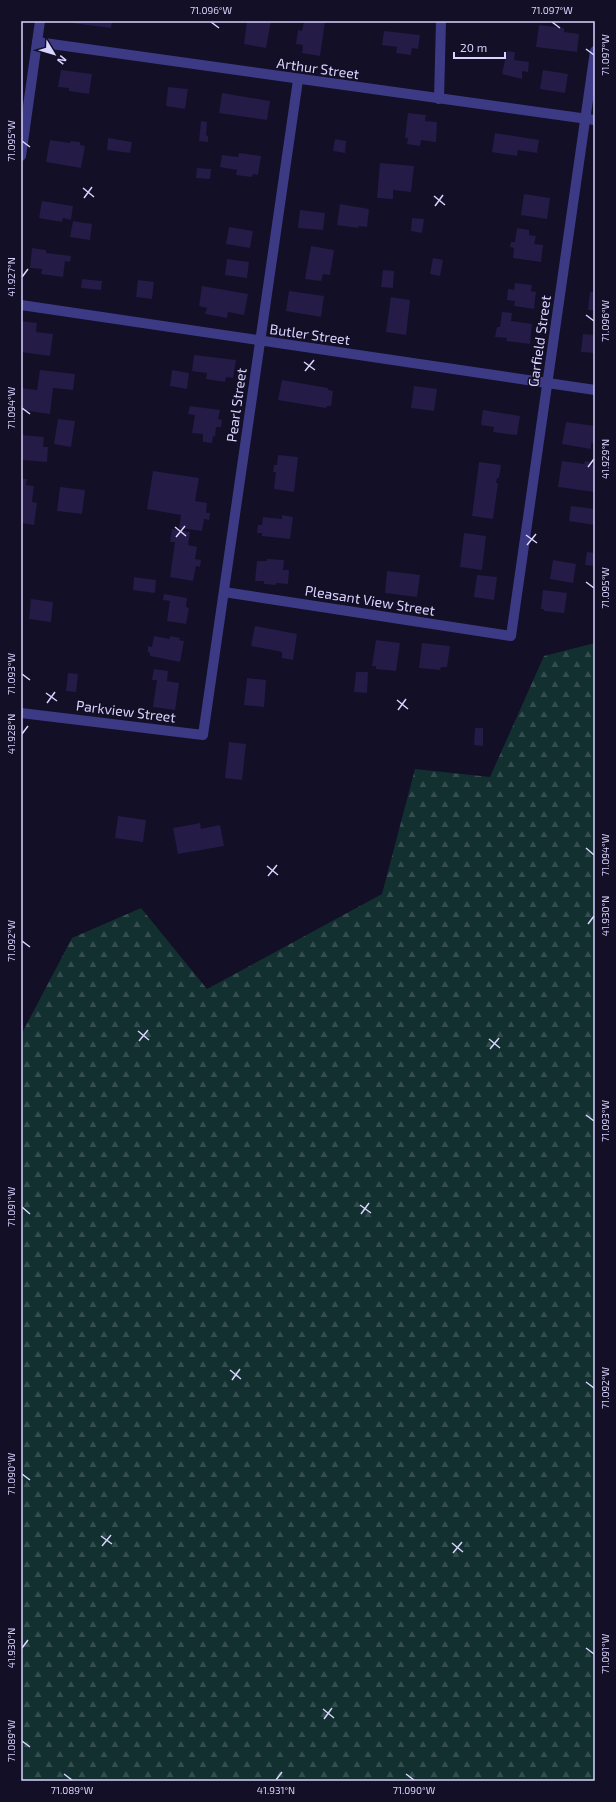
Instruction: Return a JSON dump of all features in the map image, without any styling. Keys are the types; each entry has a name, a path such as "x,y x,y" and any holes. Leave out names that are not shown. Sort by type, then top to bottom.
{"street":[{"path":"21,156 40,21"},
{"path":"439,99 440,21"},
{"name":"Arthur Street","path":"37,42 298,80 590,119"},
{"name":"Garfield Street","path":"512,636 548,383 590,119 595,51"},
{"name":"Pearl Street","path":"203,734 298,80"},
{"name":"Butler Street","path":"21,305 595,390"},
{"name":"Pleasant View Street","path":"224,592 512,636"},
{"name":"Parkview Street","path":"21,713 203,734"}],"green space":[{"path":"595,643 595,1781 21,1781 21,1035 72,938 141,908 207,989 382,894 415,769 490,777 544,656"}],"building":[{"path":"72,21 112,21 111,28 72,23"},
{"path":"247,21 271,21 266,48 244,44"},
{"path":"304,21 325,21 320,56 302,53 303,45 296,44 298,30 302,31"},
{"path":"539,25 564,28 564,32 579,34 577,52 536,47"},
{"path":"384,31 420,35 418,49 412,48 411,55 396,53 397,47 382,45"},
{"path":"507,51 515,52 514,60 529,62 528,72 522,71 522,79 502,74"},
{"path":"61,70 92,74 89,94 69,91 69,88 58,87"},
{"path":"543,70 568,74 565,93 540,89"},
{"path":"168,87 188,89 185,109 166,106"},
{"path":"222,93 270,101 267,120 219,113"},
{"path":"408,113 426,115 425,121 437,122 436,142 421,140 420,146 407,144 408,138 405,138"},
{"path":"201,121 207,122 206,135 208,136 208,142 199,141"},
{"path":"495,133 539,140 537,153 518,150 517,156 492,152"},
{"path":"108,138 132,142 130,153 107,150"},
{"path":"335,139 346,141 345,153 333,151"},
{"path":"50,140 70,143 71,141 80,142 80,145 85,146 81,168 46,162"},
{"path":"239,153 261,156 258,175 253,174 252,177 236,175 237,170 220,167 222,155 238,157"},
{"path":"380,163 414,166 411,192 393,190 393,199 377,198"},
{"path":"197,168 211,169 210,179 196,178"},
{"path":"524,194 550,198 547,219 521,215"},
{"path":"42,201 73,206 71,220 63,218 62,222 39,218"},
{"path":"340,204 369,209 367,227 359,226 358,228 337,225"},
{"path":"300,210 325,213 323,230 298,228"},
{"path":"412,218 424,219 422,233 411,231"},
{"path":"73,221 92,224 90,240 70,237"},
{"path":"229,227 253,231 250,248 226,244"},
{"path":"517,228 529,230 529,235 536,236 534,244 543,245 541,262 513,258 514,248 510,247 511,242 515,242"},
{"path":"311,246 334,250 330,275 323,274 321,281 305,279"},
{"path":"32,248 46,250 46,253 71,256 70,262 65,261 63,277 41,274 42,269 30,268"},
{"path":"433,258 443,260 440,276 430,274"},
{"path":"227,259 249,262 247,278 225,275"},
{"path":"383,270 394,271 393,288 381,287"},
{"path":"82,279 102,281 101,290 81,288"},
{"path":"138,280 154,282 152,299 136,297"},
{"path":"515,283 532,285 531,291 536,292 534,309 514,306 515,301 507,300 508,289 514,290"},
{"path":"202,286 248,294 244,315 228,312 227,318 205,314 207,308 199,306"},
{"path":"289,291 324,296 321,317 286,311"},
{"path":"590,292 595,292 595,310 588,310"},
{"path":"391,297 410,300 406,335 386,332"},
{"path":"502,312 512,313 511,321 532,324 530,344 506,341 507,338 495,337 497,327 500,327"},
{"path":"21,321 37,323 36,332 53,334 50,356 21,352"},
{"path":"583,334 595,335 595,353 581,352"},
{"path":"194,355 236,360 233,378 226,377 225,382 206,379 207,373 192,371"},
{"path":"40,370 75,374 73,390 53,388 50,414 21,410 21,388 37,390"},
{"path":"172,370 189,373 187,389 170,386"},
{"path":"282,380 328,388 328,390 333,391 331,406 327,406 326,408 278,400"},
{"path":"414,386 437,389 434,411 411,408"},
{"path":"190,406 220,410 218,419 222,420 221,427 216,427 215,437 213,436 212,443 203,442 203,434 192,433 195,415 188,414"},
{"path":"483,410 520,416 517,435 493,432 494,427 481,425"},
{"path":"58,419 75,421 71,447 54,444"},
{"path":"566,422 595,426 595,444 591,443 591,449 562,444"},
{"path":"21,435 44,437 43,447 48,447 47,462 21,460"},
{"path":"278,455 298,457 294,492 274,489 276,472 273,472 274,465 277,465"},
{"path":"562,461 584,464 585,461 591,462 590,465 595,465 595,492 558,487"},
{"path":"479,462 501,465 499,478 497,478 496,483 498,483 493,519 472,516"},
{"path":"153,471 199,478 195,501 207,503 206,513 210,513 209,520 204,519 202,531 179,528 181,515 147,509"},
{"path":"21,479 27,479 26,485 34,486 32,502 37,503 34,525 21,523"},
{"path":"60,487 85,490 82,514 57,511"},
{"path":"571,506 595,509 595,525 569,521"},
{"path":"282,515 293,517 290,539 262,536 262,533 257,533 258,525 262,525 263,517 282,519"},
{"path":"172,529 190,532 188,545 197,547 195,559 201,560 200,567 196,566 193,581 170,577 175,542 170,542"},
{"path":"464,533 486,536 482,570 460,567"},
{"path":"587,552 595,553 595,566 585,565"},
{"path":"267,559 284,560 283,570 289,570 288,584 264,584 264,581 255,581 257,561 267,561"},
{"path":"553,560 576,564 573,583 550,579"},
{"path":"387,571 420,575 417,597 385,593"},
{"path":"477,575 497,577 494,600 474,597"},
{"path":"134,577 156,580 155,593 133,590"},
{"path":"543,590 567,593 564,613 544,611 544,609 541,609"},
{"path":"164,594 187,598 186,607 189,608 186,624 167,621 170,601 163,600"},
{"path":"31,599 53,602 51,622 29,619"},
{"path":"255,626 297,634 293,660 282,658 282,652 251,646"},
{"path":"154,636 170,639 170,636 180,638 179,640 184,641 180,662 150,656 148,646 152,647"},
{"path":"376,640 400,643 396,671 376,669 376,666 372,666"},
{"path":"422,643 450,646 447,667 441,667 440,670 419,668"},
{"path":"154,669 168,671 167,681 179,683 175,710 153,707 157,680 152,680"},
{"path":"356,672 368,672 367,693 354,692"},
{"path":"68,673 78,674 76,692 66,691"},
{"path":"247,678 266,680 264,707 244,705"},
{"path":"475,728 483,728 483,746 474,745"},
{"path":"229,742 246,744 242,780 225,778"},
{"path":"118,816 146,820 143,842 115,838"},
{"path":"200,823 201,829 220,825 224,846 178,854 173,828"}]}
